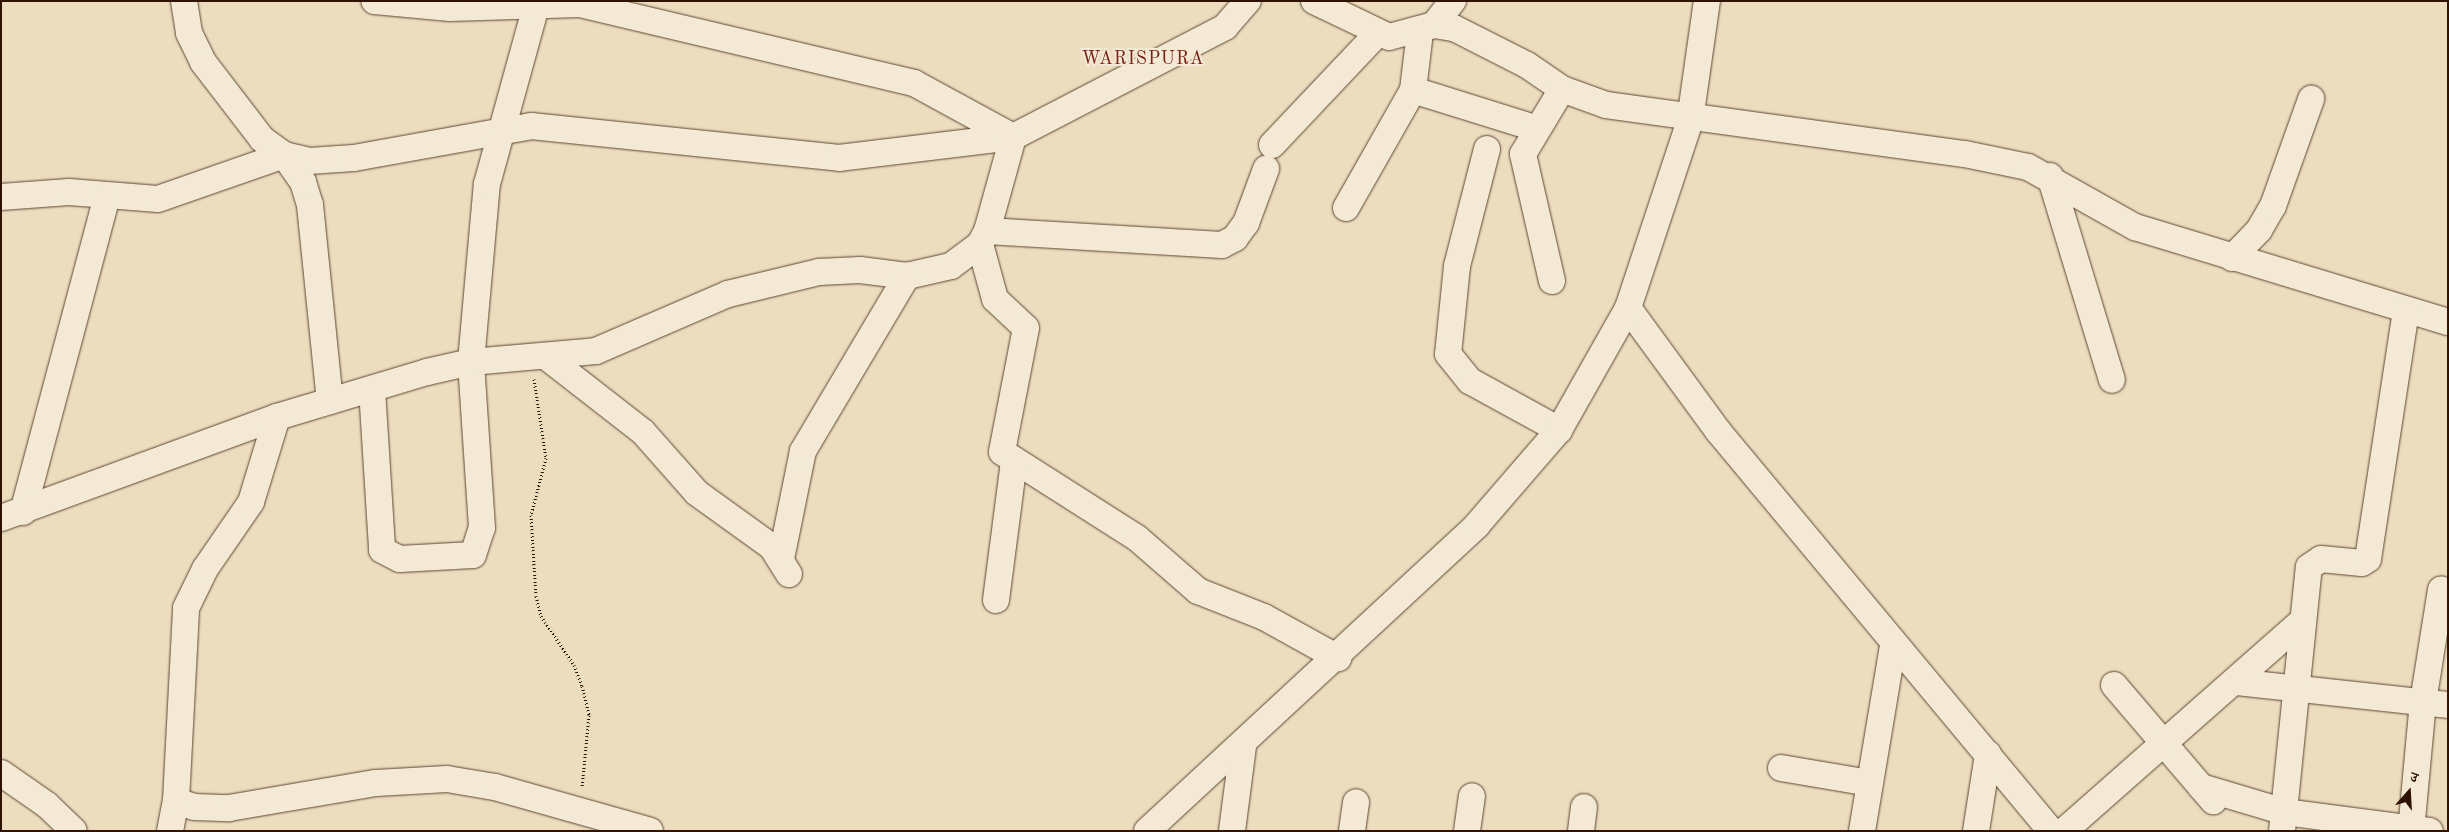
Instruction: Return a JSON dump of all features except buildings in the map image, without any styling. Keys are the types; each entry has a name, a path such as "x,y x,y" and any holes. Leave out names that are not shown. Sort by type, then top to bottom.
{"street":[{"path":"184,1 189,33 203,62 262,139 284,156 303,182 310,205 330,401"},
{"path":"374,1 450,8 537,3 580,4 898,78 928,89 1013,137"},
{"path":"1,197 53,191 158,199 284,156 309,161 354,158 499,131 547,127 839,158 1013,137 1225,27 1248,1"},
{"path":"1314,1 1377,34 1402,36 1427,28 1462,32 1527,65 1562,89 1591,101 1690,120 1965,154 2050,176 2136,227 2406,312 2448,322"},
{"path":"1346,208 1413,90 1427,28 1453,1"},
{"path":"1147,831 1338,658 1477,525 1559,430 1628,308 1690,120 1707,1"},
{"path":"372,388 382,550 400,559 462,558 473,554 482,533 471,362 487,184 499,131 537,3"},
{"path":"12,515 277,417 372,388 471,362 539,358 596,351 728,294 819,272 840,269 907,276 951,266 984,238 1222,245 1235,238 1246,223 1269,157 1377,34"},
{"path":"1552,281 1524,167 1523,154 1535,128 1562,89"},
{"path":"1413,90 1535,128"},
{"path":"2232,258 2259,230 2273,206 2311,99"},
{"path":"1013,137 984,238 996,299 1026,328 1001,443 1002,452 1014,462 1133,535 1198,591 1264,617 1338,658"},
{"path":"1487,149 1457,266 1448,354 1470,381 1559,430"},
{"path":"2050,176 2112,380"},
{"path":"12,515 107,196"},
{"path":"539,358 643,432 697,493 760,536 785,567 803,451 907,276"},
{"path":"1628,308 1718,431 1893,644 1988,754 2051,831"},
{"path":"2284,821 2299,688 2301,622 2313,561 2362,563 2371,550 2406,312"},
{"path":"170,831 176,801 186,608 197,581 251,502 277,417"},
{"path":"996,600 1014,462"},
{"path":"2201,787 2284,821 2417,830 2436,704 2441,589"},
{"path":"2064,831 2236,682 2301,622"},
{"path":"1862,831 1893,644"},
{"path":"2236,682 2436,704"},
{"path":"2114,685 2221,811"},
{"path":"1232,831 1243,746"},
{"path":"1976,831 1988,754"},
{"path":"1781,768 1870,783"},
{"path":"1,773 32,793 74,831"},
{"path":"176,801 202,808 239,807 376,783 447,779 579,810 650,831"},
{"path":"1467,831 1472,796"},
{"path":"1352,831 1356,802"}],"path":[{"path":"539,358 546,458 531,515 536,596 541,616 578,674 589,715 579,810"}],"district":[{"name":"WARISPURA","path":"1143,59"}]}
